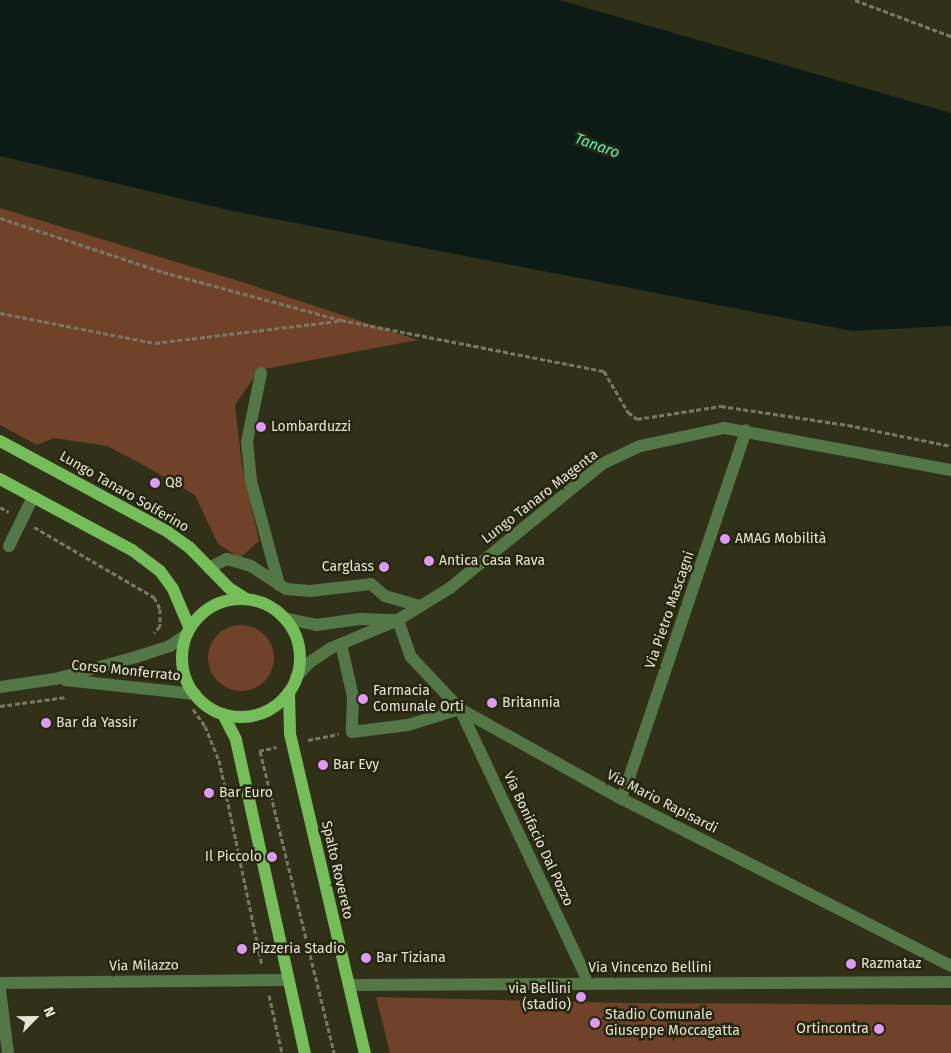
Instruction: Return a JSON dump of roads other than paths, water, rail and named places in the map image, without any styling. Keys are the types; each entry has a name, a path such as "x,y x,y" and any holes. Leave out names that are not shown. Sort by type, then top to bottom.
{"main road":[{"name":"Lungo Tanaro Solferino","path":"0,441 168,532 190,548 229,588 248,600"},
{"path":"0,479 132,550 160,571 173,589 189,631"},
{"path":"231,600 248,600 265,604 284,618 298,643 300,660 296,677 289,692 272,708 257,715 239,717 223,714 191,699 182,662 189,631 201,615 215,606 231,600"},
{"name":"Spalto Rovereto","path":"289,692 292,744 365,1053"},
{"path":"223,714 239,756 305,1053"}],"street":[{"path":"261,373 247,442 251,481 279,584"},
{"name":"Lungo Tanaro Magenta","path":"296,677 316,657 341,644 398,620 450,588 602,464 640,446 724,428 746,430 951,470"},
{"name":"Via Pietro Mascagni","path":"622,799 746,430"},
{"path":"9,546 23,521 33,497"},
{"path":"209,568 226,559 251,566 286,589 310,590 371,584 385,596 420,606"},
{"path":"284,618 316,625 360,619 398,620"},
{"name":"Via Mario Rapisardi","path":"398,620 411,657 460,708 622,799 951,966"},
{"name":"Corso Monferrato","path":"0,687 55,679 170,646 189,631"},
{"path":"341,644 353,697 352,732 408,725 460,708"},
{"name":"Corso Monferrato","path":"55,679 191,699"},
{"name":"Via Bonifacio Dal Pozzo","path":"460,708 589,983"},
{"name":"Via Milazzo","path":"0,983 288,980"},
{"name":"Via Vincenzo Bellini","path":"349,985 951,982"},
{"path":"0,990 8,1053"}],"water":[{"name":"Tanaro","path":"0,0 559,0 951,113 951,326 852,331 233,211 0,156"}],"place":[{"name":"Lombarduzzi","path":"261,427"},
{"name":"Q8","path":"155,483"},
{"name":"AMAG Mobilità","path":"725,539"},
{"name":"Antica Casa Rava","path":"429,561"},
{"name":"Carglass","path":"384,567"},
{"name":"Farmacia Comunale Orti","path":"363,699"},
{"name":"Britannia","path":"492,703"},
{"name":"Bar da Yassir","path":"46,723"},
{"name":"Bar Evy","path":"323,765"},
{"name":"Bar Euro","path":"209,793"},
{"name":"Il Piccolo","path":"272,857"},
{"name":"Pizzeria Stadio","path":"242,949"},
{"name":"Bar Tiziana","path":"366,958"},
{"name":"Razmataz","path":"851,964"},
{"name":"via Bellini (stadio)","path":"581,997"},
{"name":"Stadio Comunale Giuseppe Moccagatta","path":"595,1023"},
{"name":"Ortincontra","path":"879,1029"}]}
